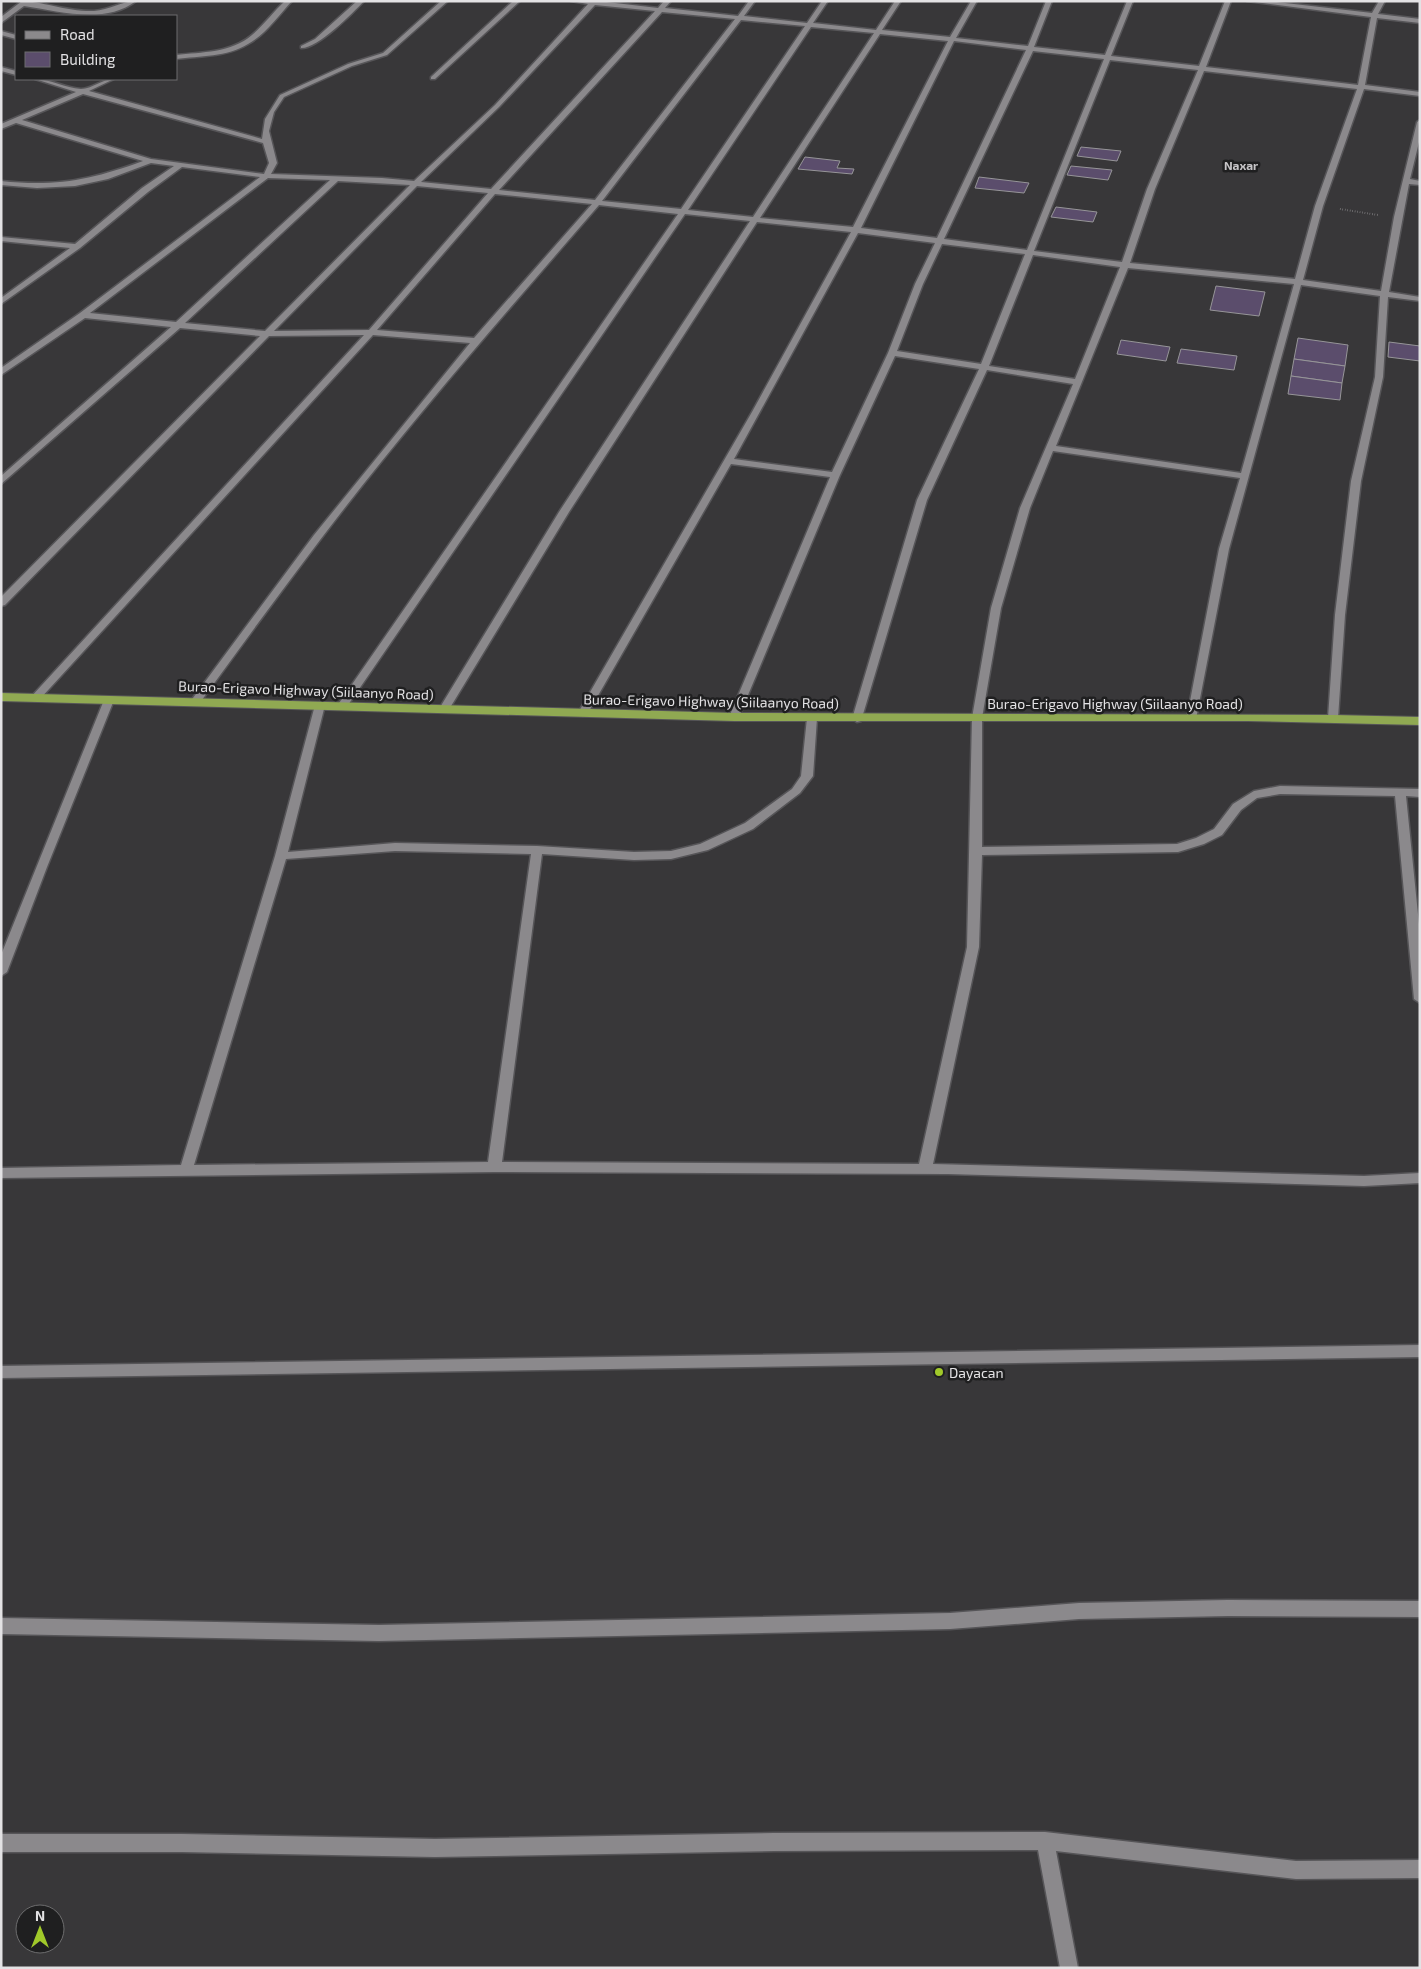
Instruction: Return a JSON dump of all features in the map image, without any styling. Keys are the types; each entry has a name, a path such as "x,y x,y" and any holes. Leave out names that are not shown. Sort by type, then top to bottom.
{"highway":[{"name":"Burao-Erigavo Highway (Siilaanyo Road)","path":"1,697 857,719 1192,717 1420,720"}],"street":[{"path":"1,22 9,13 25,3 98,12 125,7 133,1"},
{"path":"178,57 221,52 240,46 253,38 289,1"},
{"path":"304,48 317,40 361,1"},
{"path":"1,372 83,315 266,176 273,163 266,142 267,121 274,106 282,96 350,64 385,54 445,1"},
{"path":"433,78 517,1"},
{"path":"574,1 878,32 1420,94"},
{"path":"36,698 370,332 493,192 668,1"},
{"path":"195,702 317,537 476,342 597,203 752,1"},
{"path":"342,706 825,1"},
{"path":"444,709 564,512 898,1"},
{"path":"583,713 728,461 856,230 950,40 974,1"},
{"path":"734,717 835,475 892,353 916,292 1030,49 1049,1"},
{"path":"857,719 922,500 984,368 1130,1"},
{"path":"925,1169 973,947 977,718 996,608 1025,508 1125,265 1152,189 1203,68 1228,1"},
{"path":"1250,1 1420,21"},
{"path":"1192,717 1224,549 1319,206 1361,87 1374,16 1382,1"},
{"path":"1,603 415,184 497,106 594,2"},
{"path":"1,12 9,13"},
{"path":"1,33 15,36"},
{"path":"1,69 15,73"},
{"path":"42,80 266,142"},
{"path":"1,127 108,80"},
{"path":"16,121 150,161 266,176 382,180 856,230 1125,265 1298,282 1420,299"},
{"path":"1333,718 1340,615 1356,481 1379,377 1384,295 1398,218 1420,122"},
{"path":"1,183 20,185 63,184 98,180 150,161"},
{"path":"1,302 77,246 145,190 180,165"},
{"path":"1,481 176,326 336,179"},
{"path":"1406,181 1420,183"},
{"path":"1,239 77,246"},
{"path":"83,315 266,334 370,332 476,342"},
{"path":"892,353 1078,382"},
{"path":"1050,448 1245,476"},
{"path":"728,461 835,475"},
{"path":"1,972 41,867 109,700"},
{"path":"186,1170 281,856 320,705"},
{"path":"281,856 395,847 537,850 634,856 671,855 704,847 749,826 796,791 807,776 812,718"},
{"path":"976,851 1178,848 1200,841 1218,832 1238,807 1254,795 1280,790 1420,793"},
{"path":"1400,793 1420,1000"},
{"path":"494,1167 537,850"},
{"path":"1,1172 494,1167 925,1169 1364,1181 1420,1178"},
{"path":"1,1372 1420,1351"},
{"path":"1,1626 379,1633 950,1621 1079,1611 1228,1608 1420,1609"},
{"path":"1,1843 182,1842 435,1848 774,1842 1045,1841 1296,1870 1420,1869"},
{"path":"1045,1841 1069,1968"}],"path":[{"path":"1319,206 1398,218"}],"building":[{"path":"1081,147 1121,151 1117,161 1077,156"},
{"path":"805,157 840,161 837,168 854,169 852,174 798,169"},
{"path":"1071,166 1112,170 1108,180 1067,175"},
{"path":"979,177 1029,183 1024,193 975,188"},
{"path":"1056,207 1097,212 1093,222 1051,217"},
{"path":"1216,286 1265,292 1259,316 1210,310"},
{"path":"1298,338 1348,345 1345,366 1294,359"},
{"path":"1121,340 1170,347 1166,361 1117,354"},
{"path":"1389,342 1420,346 1420,361 1388,357"},
{"path":"1181,349 1237,356 1234,370 1177,363"},
{"path":"1294,359 1345,366 1342,383 1291,376"},
{"path":"1291,376 1342,383 1340,400 1288,394"}],"place":[{"name":"Dayacan","path":"939,1372"}],"district":[{"name":"Naxar","path":"1241,165"}]}
